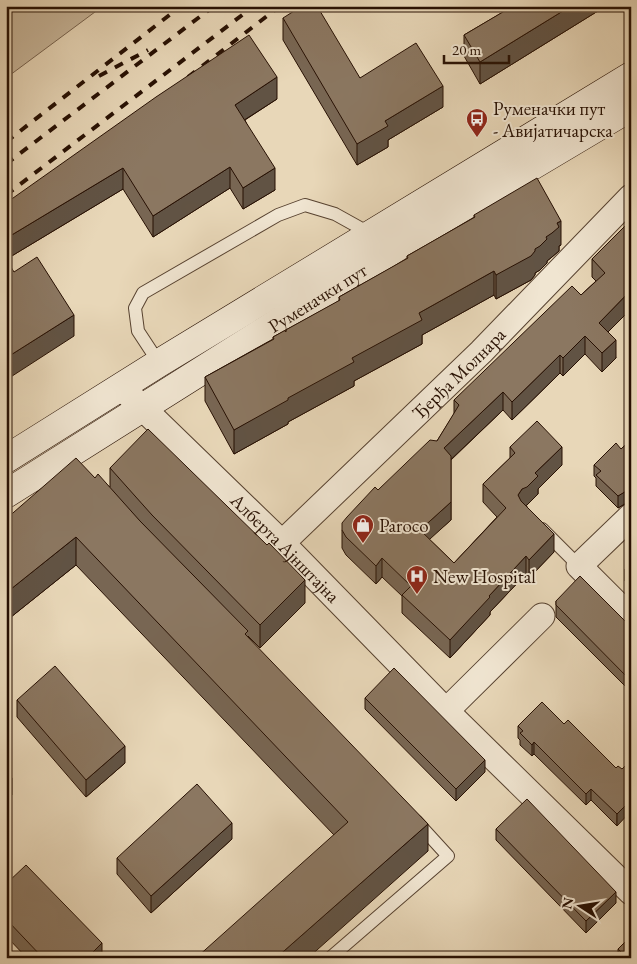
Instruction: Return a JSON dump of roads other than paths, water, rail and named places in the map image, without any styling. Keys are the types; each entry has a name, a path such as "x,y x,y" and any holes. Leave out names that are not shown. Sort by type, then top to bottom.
{"main road":[{"name":"Руменачки пут","path":"6,459 159,362 631,76"},
{"name":"Руменачки пут","path":"6,494 73,459 142,408 426,228 631,107"}],"street":[{"name":"Ђерђа Молнара","path":"282,543 481,352 631,198"},
{"name":"Алберта Ајнштајна","path":"121,387 282,543 446,711 631,892"},
{"path":"631,516 579,566 631,618"},
{"path":"446,711 542,616"}],"lane":[{"path":"159,362 138,331 135,308 143,294 278,215 305,205 335,214 371,234"},
{"path":"533,520 579,566"},
{"path":"330,958 448,856 407,812"}],"railway":[{"path":"6,142 181,6"},
{"path":"6,164 214,6"},
{"path":"6,195 254,6"},
{"path":"188,77 280,6"},
{"path":"99,76 148,50"}],"place":[{"name":"Руменачки пут - Авијатичарска","path":"477,138"},
{"name":"Paroco","path":"363,544"},
{"name":"New Hospital","path":"417,595"}]}
